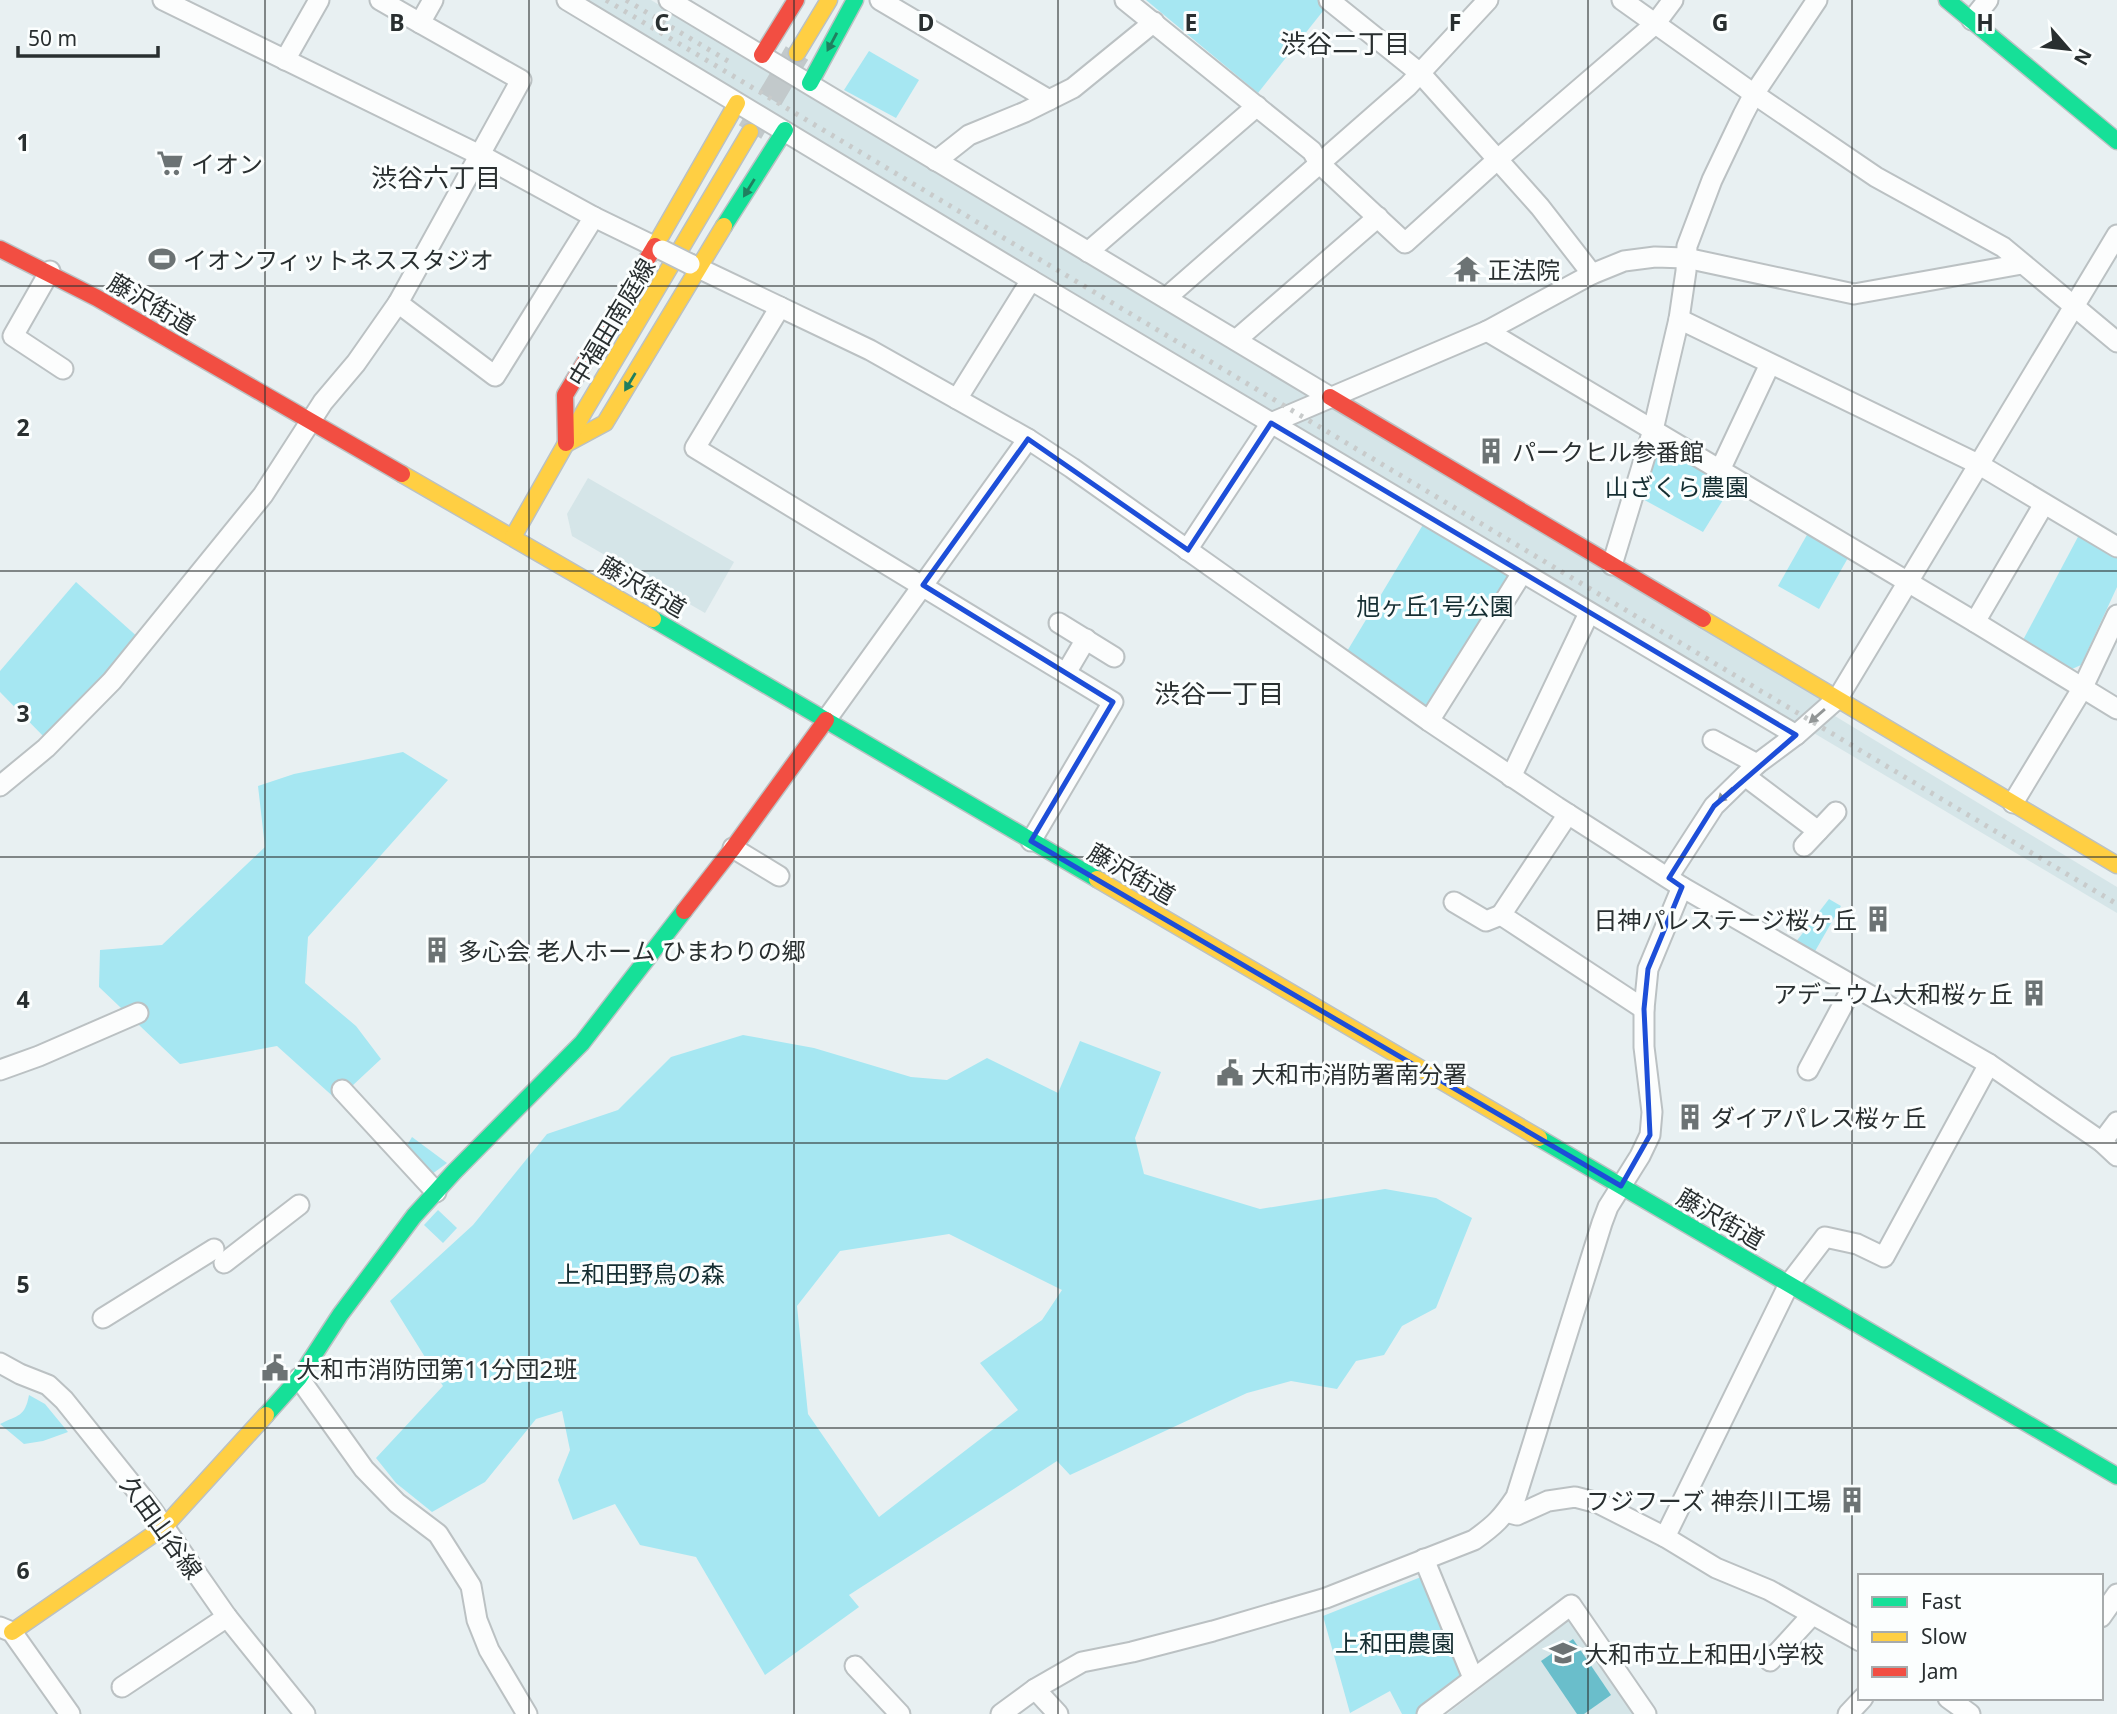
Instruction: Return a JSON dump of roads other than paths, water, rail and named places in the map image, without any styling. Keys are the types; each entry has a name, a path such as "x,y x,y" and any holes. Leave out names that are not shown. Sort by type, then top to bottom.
{"main road":[{"path":"762,55 796,0"},
{"path":"797,53 829,0"},
{"path":"810,83 855,0"},
{"path":"1947,0 2117,141"},
{"path":"737,103 658,248 565,395 566,444 605,423 694,266 785,130"},
{"name":"中福田南庭線","path":"513,537 750,132"},
{"name":"藤沢街道","path":"0,248 50,271 513,537 2117,1476"},
{"path":"1330,397 2117,865"},
{"path":"6,1629 177,1516 299,1378 374,1268 414,1216 582,1044 733,848 826,720"}],"street":[{"path":"163,0 479,156 594,217 870,350 1028,439 1511,777 1675,882 1989,1064 2102,1142 2117,1156"},
{"path":"285,60 319,0"},
{"path":"0,786 46,748 112,681 256,504 323,402 356,363 398,303 521,80 380,0"},
{"path":"420,23 433,0"},
{"path":"567,0 1031,280 1796,735"},
{"path":"668,0 1330,397"},
{"path":"880,0 1049,100"},
{"path":"1125,0 1312,151 1319,163 1405,243 1498,159 1656,24 1673,0"},
{"path":"1166,298 1421,74 1488,0"},
{"path":"1622,0 1875,177 2003,247 2117,342"},
{"path":"1612,565 1653,430 1679,319 1687,246 1712,180 1754,94 1817,0"},
{"path":"1972,20 1987,0"},
{"path":"1340,3 1421,74 1540,207 1592,274"},
{"path":"936,161 969,135 1073,88 1154,23"},
{"path":"1088,252 1257,106"},
{"path":"398,303 495,376 594,217"},
{"path":"1236,341 1378,217"},
{"path":"1001,1714 1035,1689 1082,1662 1213,1632 1326,1598 1474,1540 1494,1526 1506,1512 1516,1497 1608,1207 1650,1135 1652,1112 1644,1047 1644,1009 1648,969 1675,882 1714,806 1751,770 1838,698 2117,235"},
{"path":"1187,550 1271,423 1486,331 1592,274 1624,261 1655,257 1686,258 1854,294 2022,264"},
{"path":"50,271 13,336 63,369"},
{"path":"957,399 1031,280"},
{"path":"780,307 695,448 1113,702 1031,841"},
{"path":"1679,319 1978,464 2117,547"},
{"path":"1486,331 2117,709"},
{"path":"1720,470 1770,364"},
{"path":"826,720 1028,439"},
{"path":"1975,622 2044,504"},
{"path":"1429,721 1522,573"},
{"path":"1511,777 1589,613"},
{"path":"2013,803 2082,689 2117,615"},
{"path":"1059,623 1114,657"},
{"path":"1066,673 1086,639"},
{"path":"1713,740 1751,770 1818,831"},
{"path":"1804,846 1836,812"},
{"path":"1454,902 1486,921 1501,915 1568,814"},
{"path":"733,848 779,876"},
{"path":"1501,915 1644,1009"},
{"path":"1808,1070 1853,986"},
{"path":"0,1070 138,1013"},
{"path":"1665,1537 1789,1284 1825,1237 1857,1244 1884,1257 1989,1064"},
{"path":"342,1090 436,1192"},
{"path":"2102,1142 2117,1122"},
{"path":"103,1318 219,1256 299,1205"},
{"name":"久田山谷線","path":"0,1363 48,1385 64,1400 147,1504 227,1617 305,1714"},
{"path":"299,1378 364,1469 397,1503 438,1534 471,1587 477,1620 489,1650 527,1714"},
{"path":"1506,1512 1517,1515 1548,1500 1575,1497 1598,1503 1665,1537 1716,1569 1769,1590 1858,1640"},
{"path":"1424,1559 1473,1678"},
{"path":"2103,1614 2117,1594"},
{"path":"1427,1714 1571,1605 1646,1714"},
{"path":"1770,1661 1812,1615"},
{"path":"122,1687 227,1617"},
{"path":"6,1629 70,1714"},
{"path":"855,1666 900,1714"},
{"path":"1035,1689 1058,1714"},
{"path":"1848,1714 1861,1700"},
{"path":"1951,1700 1970,1714"}],"tunnel":[{"path":"750,132 797,53"}],"railway":[{"path":"606,0 2117,904"},
{"path":"626,0 728,61"}],"place":[{"name":"イオン","path":"170,163"},
{"name":"イオンフィットネススタジオ","path":"162,259"},
{"name":"正法院","path":"1467,269"},
{"name":"パークヒル参番館","path":"1491,451"},
{"name":"日神パレステージ桜ヶ丘","path":"1878,919"},
{"name":"多心会 老人ホーム ひまわりの郷","path":"437,950"},
{"name":"アデニウム大和桜ヶ丘","path":"2034,993"},
{"name":"大和市消防署南分署","path":"1230,1073"},
{"name":"ダイアパレス桜ヶ丘","path":"1690,1117"},
{"name":"大和市消防団第11分団2班","path":"275,1368"},
{"name":"フジフーズ 神奈川工場","path":"1852,1500"},
{"name":"大和市立上和田小学校","path":"1563,1653"}],"district":[{"name":"渋谷二丁目","path":"1345,43"},
{"name":"渋谷六丁目","path":"436,177"},
{"name":"渋谷一丁目","path":"1219,693"}],"park label":[{"name":"山ざくら農園","path":"1677,486"},
{"name":"旭ヶ丘1号公園","path":"1435,605"},
{"name":"上和田野鳥の森","path":"641,1273"},
{"name":"上和田農園","path":"1395,1642"}]}
